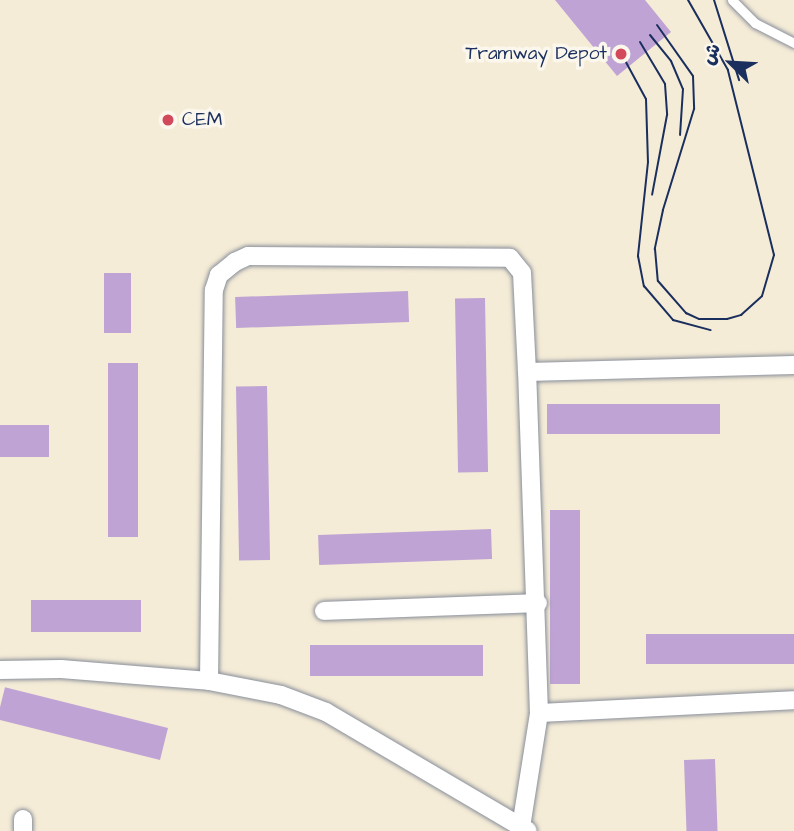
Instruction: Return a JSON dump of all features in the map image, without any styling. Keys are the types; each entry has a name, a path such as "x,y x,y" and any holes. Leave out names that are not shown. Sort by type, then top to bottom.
{"street":[{"path":"0,670 61,668 209,681 281,695 326,712 524,829 539,713 538,603 522,274 510,258 248,256 219,275 214,290 209,681"},
{"path":"527,372 794,365"},
{"path":"324,611 538,603"},
{"path":"539,713 794,700"}],"lane":[{"path":"732,0 755,23 794,43"}],"building":[{"name":"Tramway Depot","path":"555,0 645,0 671,32 617,76"},
{"path":"104,273 131,273 131,333 104,333"},
{"path":"408,291 409,322 236,328 235,297"},
{"path":"485,298 488,472 458,472 455,299"},
{"path":"108,363 138,363 138,537 108,537"},
{"path":"267,386 270,560 239,561 236,387"},
{"path":"547,404 720,404 720,434 547,434"},
{"path":"0,425 49,425 49,457 0,457"},
{"path":"550,510 580,510 580,684 550,684"},
{"path":"491,529 492,559 319,565 318,535"},
{"path":"31,600 141,600 141,632 31,632"},
{"path":"646,634 794,634 794,664 646,664"},
{"path":"310,645 483,645 483,676 310,676"},
{"path":"5,687 168,728 160,760 0,720"},
{"path":"715,759 718,831 686,831 684,760"}],"tram line":[{"path":"657,25 693,76 694,109 663,210 655,249 658,281 686,313 699,319 727,319 741,315 762,296 774,255 728,70 688,0"},
{"path":"714,0 739,80"},
{"path":"650,35 671,61 683,89 680,135"},
{"path":"640,42 665,84 667,115 652,195"},
{"path":"621,53 646,99 648,162 638,256 644,286 673,320 711,330"}],"place":[{"name":"Tramway Depot","path":"621,54"},
{"name":"CEM","path":"168,120"}]}
